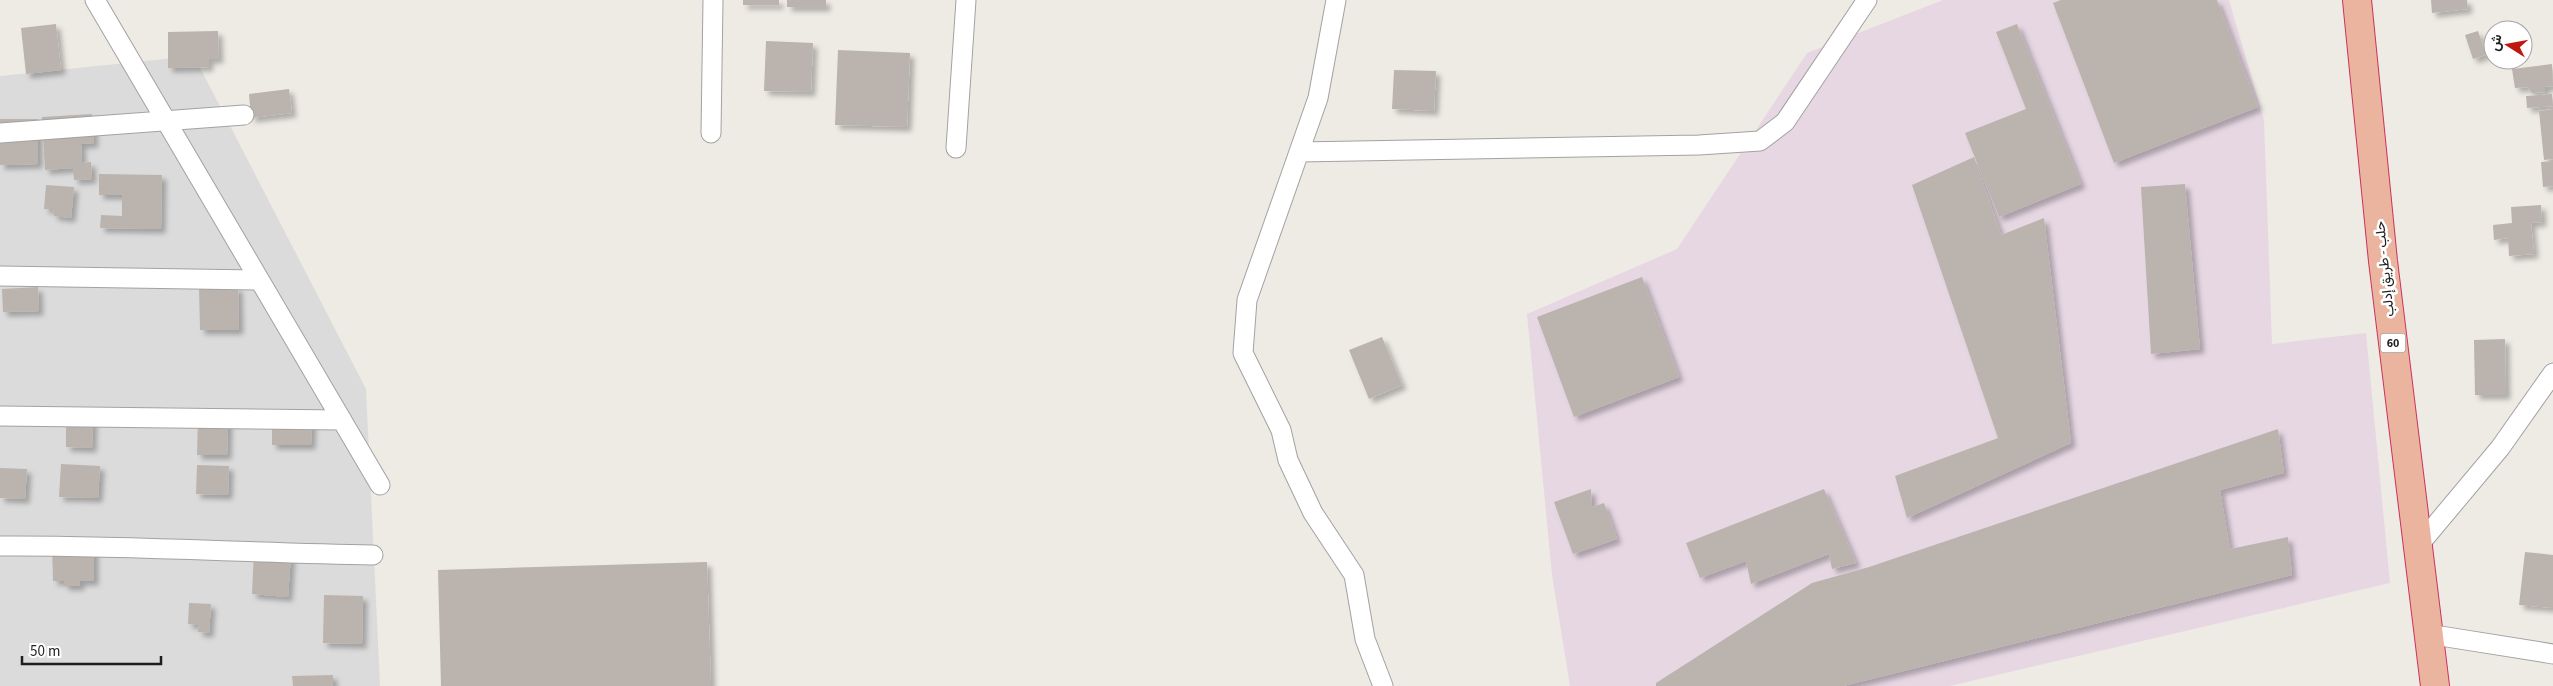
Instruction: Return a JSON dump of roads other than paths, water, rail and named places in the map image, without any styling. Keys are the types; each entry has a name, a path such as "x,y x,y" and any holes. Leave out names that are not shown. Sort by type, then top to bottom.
{"highway":[{"name":"حلب - طريق إدلب","path":"2357,0 2383,261 2435,686"}],"street":[{"path":"94,0 380,485"},
{"path":"712,133 713,0"},
{"path":"956,148 966,0"},
{"path":"1336,0 1318,98 1248,300 1243,353 1281,430 1288,460 1313,514 1354,575 1365,639 1383,686"},
{"path":"1299,152 1699,145 1760,141 1785,122 1867,0"},
{"path":"0,133 244,115"},
{"path":"0,276 259,280"},
{"path":"2418,546 2500,448 2553,373"},
{"path":"0,416 342,420"},
{"path":"0,546 94,545 291,554 373,555"},
{"path":"2428,634 2553,654"}]}
